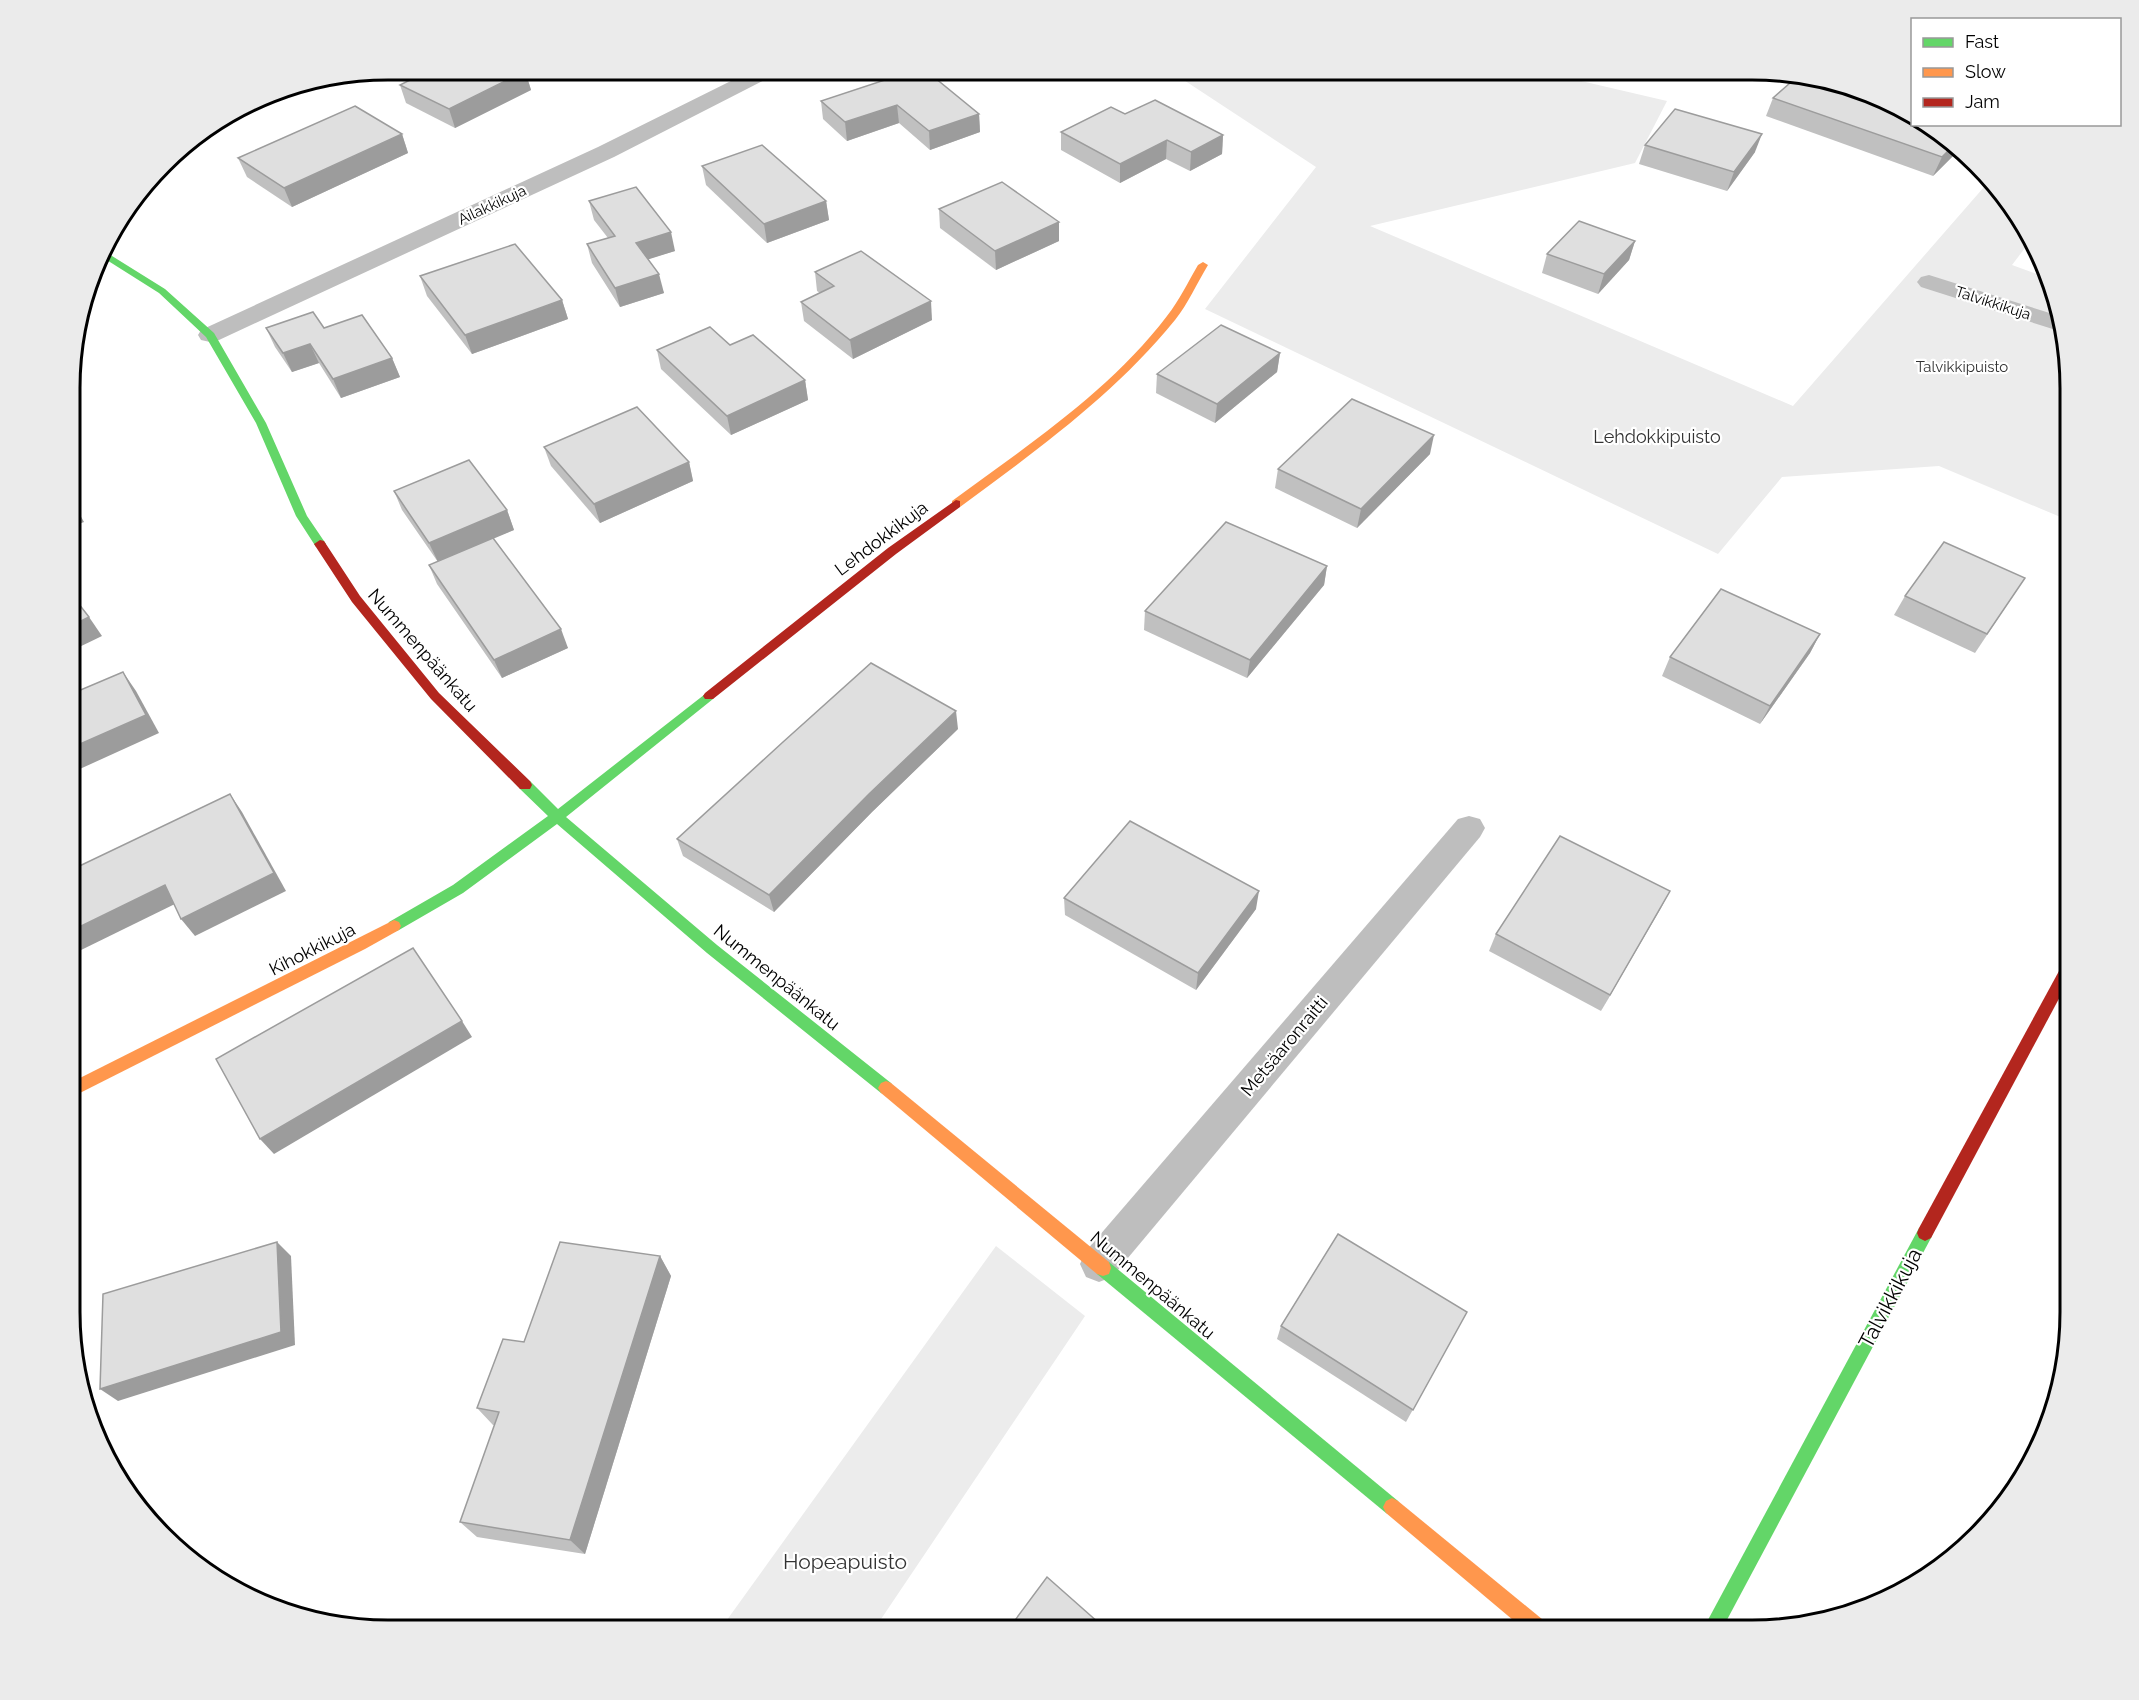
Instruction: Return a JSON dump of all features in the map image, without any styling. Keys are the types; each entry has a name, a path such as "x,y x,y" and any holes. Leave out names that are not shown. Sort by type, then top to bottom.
{"street":[{"name":"Ailakkikuja","path":"210,335 606,152 749,80"},
{"name":"Nummenpäänkatu","path":"108,257 162,291 210,335 261,423 302,516 356,599 435,696 557,817 712,949 895,1095 1528,1620"},
{"name":"Lehdokkikuja","path":"557,817 892,551 1068,421 1122,373 1172,317 1203,265"},
{"name":"Talvikkikuja","path":"1929,282 2053,323"},
{"name":"Kihokkikuja","path":"80,1086 360,945 458,889 557,817"},
{"name":"Talvikkikuja","path":"1717,1620 2060,983"}],"lane":[{"name":"Metsäaronraitti","path":"1099,1264 1469,828"}],"green space":[{"name":"Lehdokkipuisto","path":"1184,80 1577,80 1667,101 1635,163 1370,226 1793,406 1985,186 2008,216 2026,247 2012,265 2038,274 2054,328 2060,388 2060,517 1939,466 1782,477 1718,554 1205,309 1316,167"},
{"name":"Hopeapuisto","path":"996,1246 1085,1316 880,1620 727,1620"}],"building":[{"path":"410,80 507,80 449,109 400,85"},
{"path":"885,80 937,80 979,114 929,131 897,105 845,122 821,101"},
{"path":"1791,82 1831,90 1888,111 1923,131 1948,151 1942,157 1773,98"},
{"path":"1155,100 1223,135 1191,152 1167,140 1120,164 1061,132 1111,107 1125,114"},
{"path":"355,106 402,134 284,188 238,158"},
{"path":"1675,109 1762,134 1734,172 1645,145"},
{"path":"762,145 826,201 764,224 702,166"},
{"path":"1002,182 1059,222 995,251 939,209"},
{"path":"636,187 671,232 636,243 659,274 615,288 587,244 615,236 589,201"},
{"path":"1579,221 1635,241 1604,274 1547,254"},
{"path":"515,244 562,300 465,335 420,276"},
{"path":"861,251 931,301 850,340 801,302 834,286 815,272"},
{"path":"313,312 324,328 362,315 392,358 333,379 310,344 283,353 266,328"},
{"path":"1221,325 1280,353 1217,404 1157,374"},
{"path":"710,327 730,345 753,335 805,380 727,416 657,350"},
{"path":"1352,399 1434,435 1361,509 1278,469"},
{"path":"637,407 689,462 594,504 544,447"},
{"path":"469,460 507,510 429,543 394,491"},
{"path":"1226,522 1327,566 1250,660 1145,611"},
{"path":"493,538 561,629 494,660 429,565"},
{"path":"1944,542 2025,578 1987,634 1905,596"},
{"path":"1721,589 1820,634 1770,706 1670,657"},
{"path":"80,606 89,617 80,622"},
{"path":"871,663 956,711 869,794 769,895 677,839 783,742"},
{"path":"123,672 146,715 80,744 80,690"},
{"path":"230,794 274,873 181,919 165,885 80,927 80,866"},
{"path":"1130,821 1259,891 1198,973 1064,898"},
{"path":"1560,836 1670,891 1610,995 1496,934"},
{"path":"413,948 462,1021 260,1139 216,1059"},
{"path":"1338,1234 1467,1312 1413,1410 1281,1326"},
{"path":"277,1242 281,1332 100,1389 103,1294"},
{"path":"560,1242 660,1256 570,1540 460,1522 499,1412 477,1408 503,1339 524,1342"},
{"path":"1047,1577 1096,1620 1015,1620"}],"traffic: fast":[{"path":"108,257 162,291 210,335 261,423 302,516 320,544"},
{"path":"394,926 458,889 557,817 709,696"},
{"path":"525,785 557,817 712,949 886,1088"},
{"path":"1717,1620 1925,1233"},
{"path":"1103,1268 1392,1507"}],"traffic: slow":[{"path":"956,504 1068,421 1122,373 1172,317 1203,265"},
{"path":"80,1086 394,926"},
{"path":"886,1088 1103,1268"},
{"path":"1392,1507 1528,1620"}],"traffic: jam":[{"path":"709,696 892,551 956,504"},
{"path":"320,544 356,599 435,696 525,785"},
{"path":"1925,1233 2060,983"}],"park label":[{"name":"Talvikkipuisto","path":"1962,367"}]}
